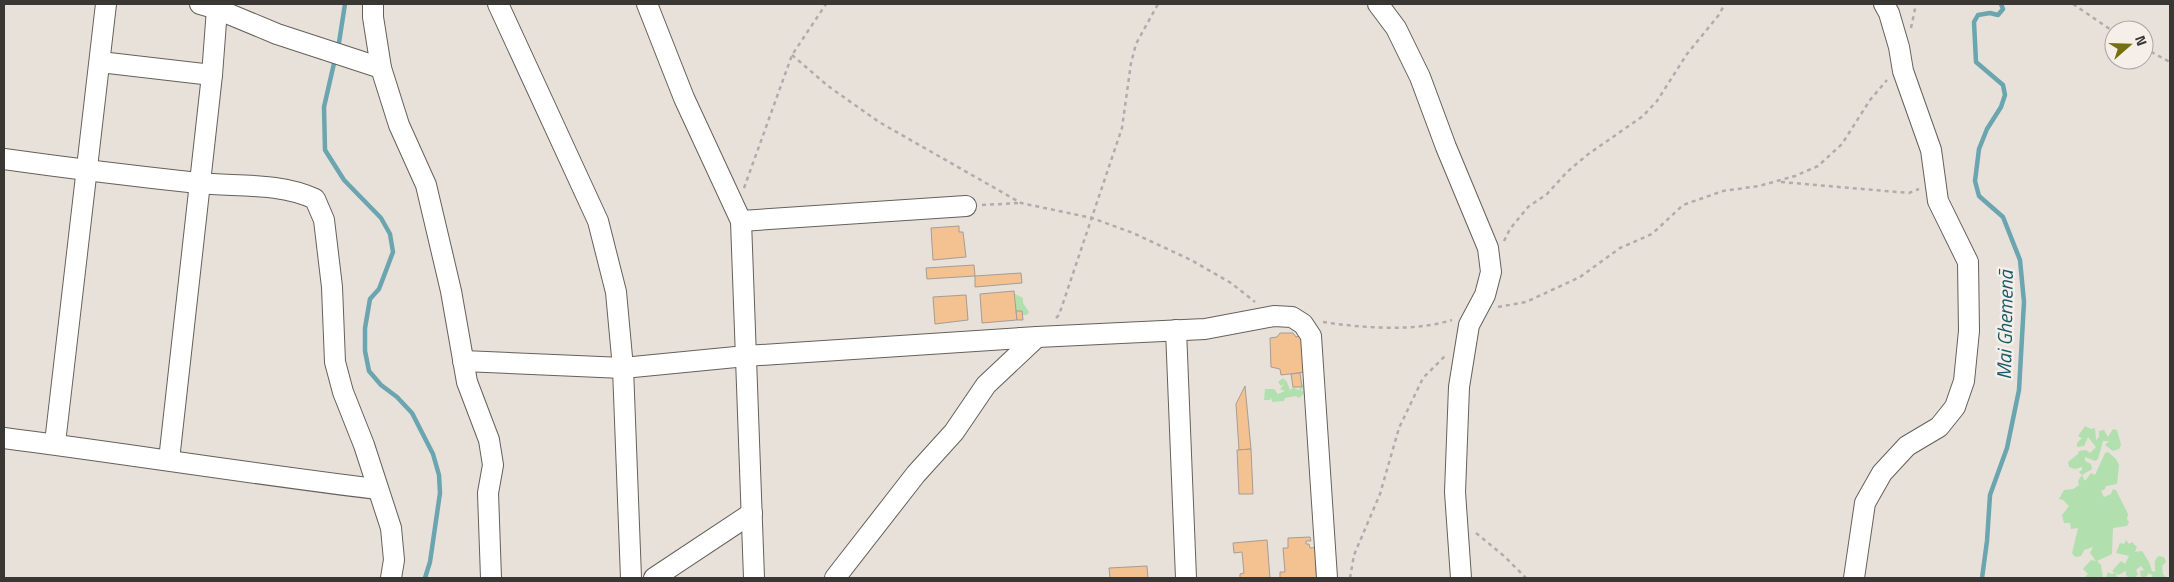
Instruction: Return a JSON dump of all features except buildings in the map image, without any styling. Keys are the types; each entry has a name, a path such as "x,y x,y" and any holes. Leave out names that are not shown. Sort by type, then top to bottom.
{"street":[{"path":"55,443 106,4"},
{"path":"373,4 373,17 381,68 400,125 426,185 451,291 467,382 489,440 493,465 488,493 491,578"},
{"path":"498,4 598,221 616,292 623,368 631,578"},
{"path":"647,4 684,98 739,216 754,578"},
{"path":"1378,4 1396,28 1420,77 1446,147 1488,248 1490,272 1485,295 1469,325 1459,386 1455,492 1461,578"},
{"path":"1854,578 1865,503 1882,473 1907,446 1939,427 1955,407 1964,381 1970,331 1968,262 1938,202 1932,150 1903,71 1889,13 1884,4"},
{"path":"169,460 212,75 209,6 277,34 381,68"},
{"path":"100,62 212,75"},
{"path":"4,159 200,184 278,189 300,192 314,199 324,220 332,287 335,362 343,392 364,445 391,528 394,560 390,578"},
{"path":"739,216 966,206"},
{"path":"463,361 623,368 746,356 1205,328 1283,317 1303,324 1311,336 1327,578"},
{"path":"1176,330 1186,578"},
{"path":"835,578 916,474 954,432 986,385 1037,337"},
{"path":"4,438 55,443 268,476 377,489"},
{"path":"654,578 752,513"}],"path":[{"path":"739,216 768,119 792,55 826,4"},
{"path":"1037,337 1060,315 1122,128 1131,63 1136,44 1158,4"},
{"path":"1502,246 1510,229 1528,207 1547,194 1567,172 1587,156 1643,116 1657,101 1687,54 1718,16 1725,4"},
{"path":"1910,30 1916,4"},
{"path":"2073,4 2104,25"},
{"path":"2154,53 2170,62"},
{"path":"792,55 828,86 879,122 1021,203"},
{"path":"966,206 1021,203 1092,218 1133,233 1191,260 1231,283 1283,317 1369,327 1420,326 1442,323 1476,312 1526,302 1580,277 1620,248 1652,234 1683,205 1724,191 1795,176 1818,166 1842,144 1870,100 1884,86 1900,56"},
{"path":"1777,181 1909,193 1935,184"},
{"path":"1350,578 1354,555 1380,494 1399,428 1423,378 1448,353"},
{"path":"1473,531 1504,556 1526,578"}],"green space":[{"path":"1015,294 1023,298 1023,303 1029,312 1027,315 1023,315 1022,311 1016,311"},
{"path":"1283,378 1290,390 1293,387 1298,390 1302,387 1301,385 1305,384 1308,390 1299,398 1296,396 1285,398 1284,401 1272,402 1271,397 1270,400 1264,400 1265,389 1274,389 1278,394 1285,391 1280,389 1285,383 1281,386 1278,382"},
{"path":"2085,426 2091,429 2095,428 2096,440 2099,437 2099,431 2104,430 2108,437 2113,429 2117,430 2121,445 2119,449 2113,451 2105,445 2109,441 2103,441 2098,459 2095,461 2085,457 2085,461 2091,464 2092,469 2082,475 2079,472 2082,470 2082,467 2075,469 2069,467 2068,462 2079,451 2086,450 2090,453 2096,447 2088,437 2084,446 2077,447 2077,443 2082,438 2078,436"},
{"path":"2108,452 2116,459 2119,465 2117,484 2106,486 2101,491 2104,497 2111,494 2113,489 2116,490 2128,514 2127,519 2129,522 2127,526 2113,528 2112,554 2097,561 2101,565 2103,578 2084,578 2088,574 2083,569 2091,560 2096,561 2090,553 2093,547 2084,550 2081,556 2075,557 2072,553 2078,528 2071,529 2070,523 2064,523 2062,515 2069,506 2059,499 2064,490 2073,489 2079,485 2078,481 2082,475 2085,481 2091,473 2095,475 2105,453"},
{"path":"2126,540 2129,544 2132,542 2137,547 2135,552 2142,551 2152,571 2155,572 2155,561 2157,558 2159,556 2164,557 2166,562 2162,566 2163,574 2166,578 2150,578 2153,576 2149,573 2145,578 2141,578 2140,571 2144,570 2141,566 2136,570 2138,574 2135,578 2129,578 2126,575 2126,571 2118,575 2116,573 2117,578 2103,578 2106,577 2108,572 2111,574 2115,573 2112,571 2121,561 2125,564 2129,556 2116,553 2120,543 2124,544"}],"waterway":[{"path":"338,49 345,4"},
{"name":"Mai Ghemenā","path":"1982,578 1990,495 2007,448 2019,390 2024,302 2020,260 2003,217 1979,196 1975,181 1979,149 1987,129 2001,107 2005,95 2003,85 1976,62 1974,22 1978,15 1990,13 1998,15 2003,9 2001,4"},
{"path":"335,59 324,107 325,150 344,180 381,218 390,234 393,252 379,289 370,299 365,328 365,351 369,371 381,385 397,397 412,413 433,454 439,475 440,493 430,562 425,578"}]}
